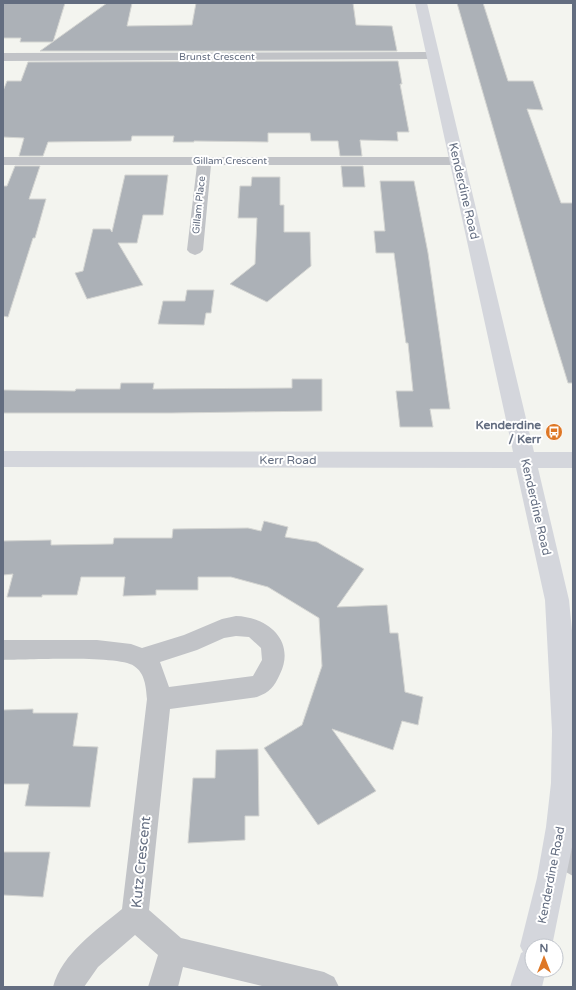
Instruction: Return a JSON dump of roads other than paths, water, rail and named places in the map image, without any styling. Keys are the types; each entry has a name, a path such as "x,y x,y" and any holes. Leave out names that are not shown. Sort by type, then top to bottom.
{"street":[{"name":"Kenderdine Road","path":"421,3 557,600 562,651 565,765 563,809 565,858 539,938"},
{"name":"Brunst Crescent","path":"3,57 432,56"},
{"name":"Gillam Crescent","path":"3,161 457,160"},
{"name":"Gillam Place","path":"195,250 204,161"},
{"name":"Kerr Road","path":"3,459 573,460"},
{"path":"3,650 117,651 142,658 189,643 229,627 243,626 257,628 268,637 273,648 274,661 270,673 261,684 249,688 159,699"},
{"name":"Kutz Crescent","path":"142,658 156,676 159,699 135,916 174,950 324,987"},
{"path":"68,987 69,983 88,957 135,916"},
{"path":"163,987 174,950"}],"place":[{"name":"Kenderdine / Kerr","path":"554,432"}]}
